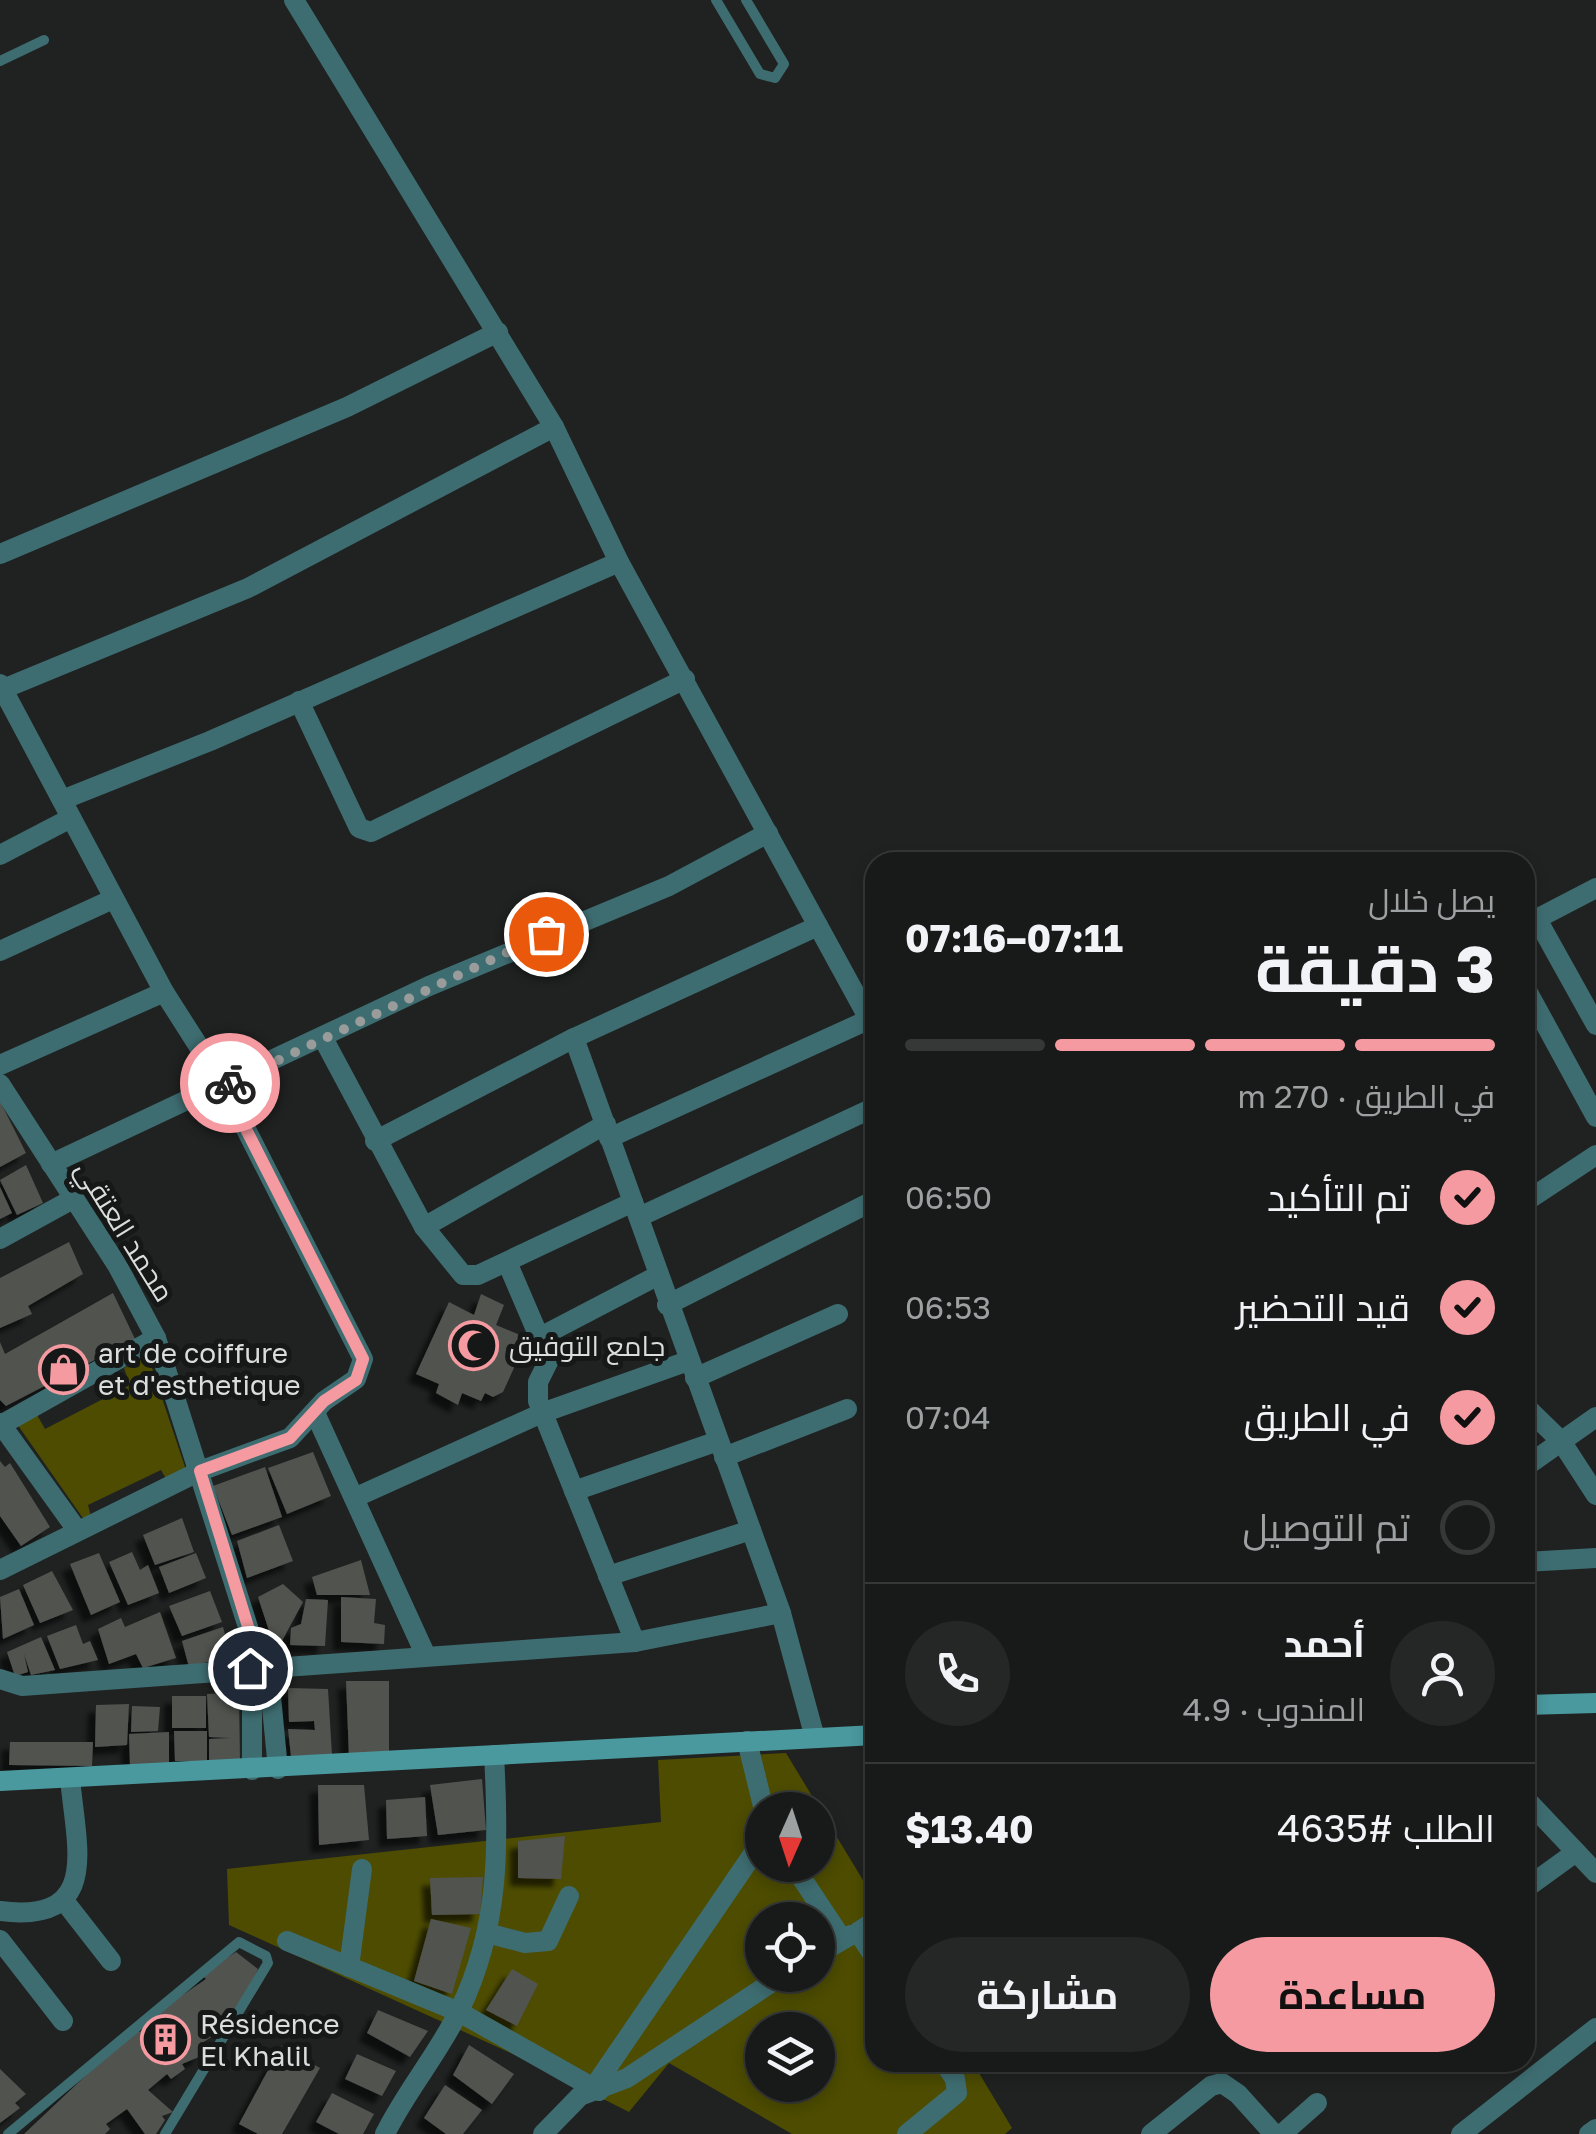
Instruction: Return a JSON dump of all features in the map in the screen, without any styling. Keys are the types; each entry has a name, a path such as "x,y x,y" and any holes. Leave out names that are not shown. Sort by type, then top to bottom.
{"street":[{"path":"294,0 554,427 619,562 865,1012"},
{"path":"0,554 348,406 498,332"},
{"path":"0,1570 200,1471 290,1438 324,1401 356,1380 363,1359 224,1086 164,992 2,686 248,588 554,427"},
{"path":"0,854 66,808 619,562"},
{"path":"299,702 359,828 370,832 685,679"},
{"path":"51,1164 546,934 668,886 768,833"},
{"path":"1535,920 1596,888"},
{"path":"0,951 114,899"},
{"path":"375,1142 574,1038 818,926"},
{"path":"1535,928 1596,1025"},
{"path":"0,1066 164,992"},
{"path":"1535,1006 1596,1117"},
{"path":"424,1226 608,1131 865,1028"},
{"path":"323,1038 375,1142 424,1226 463,1275 478,1275 865,1112"},
{"path":"574,1038 781,1613 816,1738"},
{"name":"محمد العتقي","path":"1,1087 71,1200 117,1265 156,1338 254,1646 278,1769"},
{"path":"1535,1195 1596,1155"},
{"path":"0,1239 71,1200"},
{"path":"667,1305 865,1205"},
{"path":"506,1262 549,1360 536,1388 542,1413 635,1642"},
{"path":"540,1337 658,1276"},
{"path":"354,1498 542,1413 692,1370 838,1314"},
{"path":"77,1530 1,1424 156,1338"},
{"path":"574,1491 848,1410"},
{"path":"316,1414 426,1656"},
{"path":"1535,1416 1562,1442 1596,1495"},
{"path":"1535,1460 1596,1417"},
{"path":"608,1576 751,1530"},
{"path":"1535,1561 1596,1558"},
{"path":"0,1679 22,1686 635,1642 781,1613"},
{"name":"محمد العتقي","path":"252,1770 259,1666"},
{"path":"1535,1706 1596,1704"},
{"path":"0,1781 865,1738"},
{"path":"748,1742 760,1792"},
{"path":"384,2134 459,2012 488,1933 500,1843 494,1755"},
{"path":"0,1911 42,1913 65,1902 77,1864 70,1778"},
{"path":"1535,1809 1596,1873"},
{"path":"1535,1882 1576,1852"},
{"path":"597,2089 745,1867"},
{"path":"348,1967 362,1869"},
{"path":"809,1882 858,1931 835,1944"},
{"path":"488,1933 533,1944 548,1941 569,1896"},
{"path":"65,1902 111,1961"},
{"path":"0,1940 63,2021"},
{"path":"287,1942 459,2012 597,2089"},
{"path":"543,2134 568,2104 627,2078 757,1992"},
{"path":"1461,2134 1596,2028"},
{"path":"907,2134 956,2093 958,2086 950,2072"},
{"path":"1151,2134 1211,2086 1222,2083 1238,2094 1274,2134"},
{"path":"1282,2134 1317,2103"},
{"path":"1589,2134 1596,2128"}],"lane":[{"path":"716,0 760,74 774,78 784,64 746,0"},
{"path":"0,62 44,40"},
{"path":"8,2134 238,1942 266,1956 268,1964 165,2134"}],"shaded area":[{"path":"148,1356 185,1467 168,1482 161,1470 88,1505 92,1520 85,1521 17,1424 36,1413 45,1429 130,1385 124,1368"},
{"path":"786,1753 810,1792 745,1792 745,1882 835,1882 835,1834 865,1883 865,2072 978,2072 1012,2128 1005,2134 792,2134 669,2063 629,2112 526,2060 229,1925 227,1869 661,1822 658,1760"}],"building":[{"path":"0,1101 26,1153 0,1167"},
{"path":"26,1165 43,1203 17,1215 0,1180"},
{"path":"0,1187 12,1213 0,1219"},
{"path":"69,1242 83,1274 28,1306 32,1314 0,1328 0,1278"},
{"path":"113,1293 135,1339 6,1406 0,1400 0,1342 5,1354"},
{"name":"جامع التوفيق","path":"481,1294 504,1305 496,1325 520,1335 519,1357 503,1392 493,1397 485,1393 481,1401 462,1393 458,1405 436,1393 439,1384 416,1374 449,1302 474,1315"},
{"path":"313,1452 331,1496 287,1514 268,1468"},
{"path":"0,1461 5,1467 10,1463 50,1527 21,1546 0,1516"},
{"path":"265,1467 282,1517 232,1535 213,1486"},
{"path":"182,1518 194,1552 155,1565 143,1535"},
{"path":"279,1525 293,1561 247,1578 237,1541"},
{"path":"132,1552 140,1570 148,1565 159,1593 128,1605 109,1562"},
{"path":"99,1553 120,1602 91,1615 70,1564"},
{"path":"196,1553 206,1578 169,1593 159,1567"},
{"path":"361,1560 370,1595 317,1595 312,1577"},
{"path":"52,1571 73,1610 40,1623 23,1585"},
{"path":"283,1584 303,1602 276,1652 258,1597"},
{"path":"19,1589 34,1625 3,1639 0,1597"},
{"path":"210,1591 222,1622 182,1636 169,1606"},
{"path":"341,1597 376,1599 374,1623 385,1625 384,1644 341,1642"},
{"path":"306,1599 328,1600 325,1646 290,1645 291,1628 301,1624"},
{"path":"160,1612 176,1658 143,1668 136,1654 109,1664 98,1629 121,1618 125,1627"},
{"path":"76,1625 83,1644 90,1641 98,1660 60,1669 47,1636"},
{"path":"223,1627 231,1656 189,1667 182,1641"},
{"path":"41,1637 55,1670 31,1675 24,1654 28,1672 15,1676 7,1652"},
{"path":"346,1681 389,1681 389,1756 349,1757"},
{"path":"288,1688 328,1689 332,1755 291,1756 288,1729 315,1730 314,1721 289,1722"},
{"path":"239,1692 240,1762 209,1761 209,1739 231,1738 209,1737 207,1694"},
{"path":"172,1696 206,1696 206,1728 172,1728"},
{"path":"129,1704 127,1745 95,1747 96,1705"},
{"path":"132,1706 160,1707 158,1731 131,1732"},
{"path":"174,1731 207,1731 207,1761 175,1761"},
{"path":"169,1732 169,1766 130,1766 129,1734"},
{"path":"10,1742 93,1742 92,1766 9,1765"},
{"path":"482,1779 486,1830 438,1835 430,1785"},
{"path":"318,1785 364,1785 369,1840 319,1845"},
{"path":"425,1797 427,1836 387,1839 386,1800"},
{"path":"565,1836 561,1879 518,1878 518,1841"},
{"path":"483,1877 480,1914 432,1915 430,1878"},
{"path":"431,1919 471,1928 452,1994 414,1981"},
{"name":"Résidence El Khalil","path":"236,1952 258,1969 248,1992 229,2020 209,2030 213,2036 199,2045 203,2050 199,2057 182,2064 185,2069 171,2079 167,2074 148,2090 173,2112 162,2116 165,2120 156,2134 145,2134 127,2109 106,2124 110,2129 105,2134 24,2134 135,2029 140,2032 161,2016 158,2012 206,1979 202,1975"},
{"path":"512,1969 538,1984 517,2026 486,2010"},
{"path":"378,2010 428,2031 410,2057 367,2033"},
{"path":"469,2045 514,2074 492,2104 453,2075"},
{"path":"281,2046 320,2068 282,2134 258,2134 239,2124"},
{"path":"357,2054 396,2071 382,2096 345,2079"},
{"path":"0,2069 26,2094 15,2103 20,2108 0,2123"},
{"path":"445,2085 482,2110 463,2134 446,2134 424,2118"},
{"path":"332,2093 374,2114 363,2134 339,2134 316,2122"}],"way so far":[{"path":"230,1083 546,934"}],"place":[{"name":"جامع التوفيق","path":"474,1346"},
{"name":"art de coiffure et d'esthetique","path":"63,1369"},
{"name":"Résidence El Khalil","path":"165,2040"}],"route":[{"path":"230,1083 224,1086 363,1359 356,1380 324,1401 290,1438 200,1471 254,1646 250,1668"}]}
